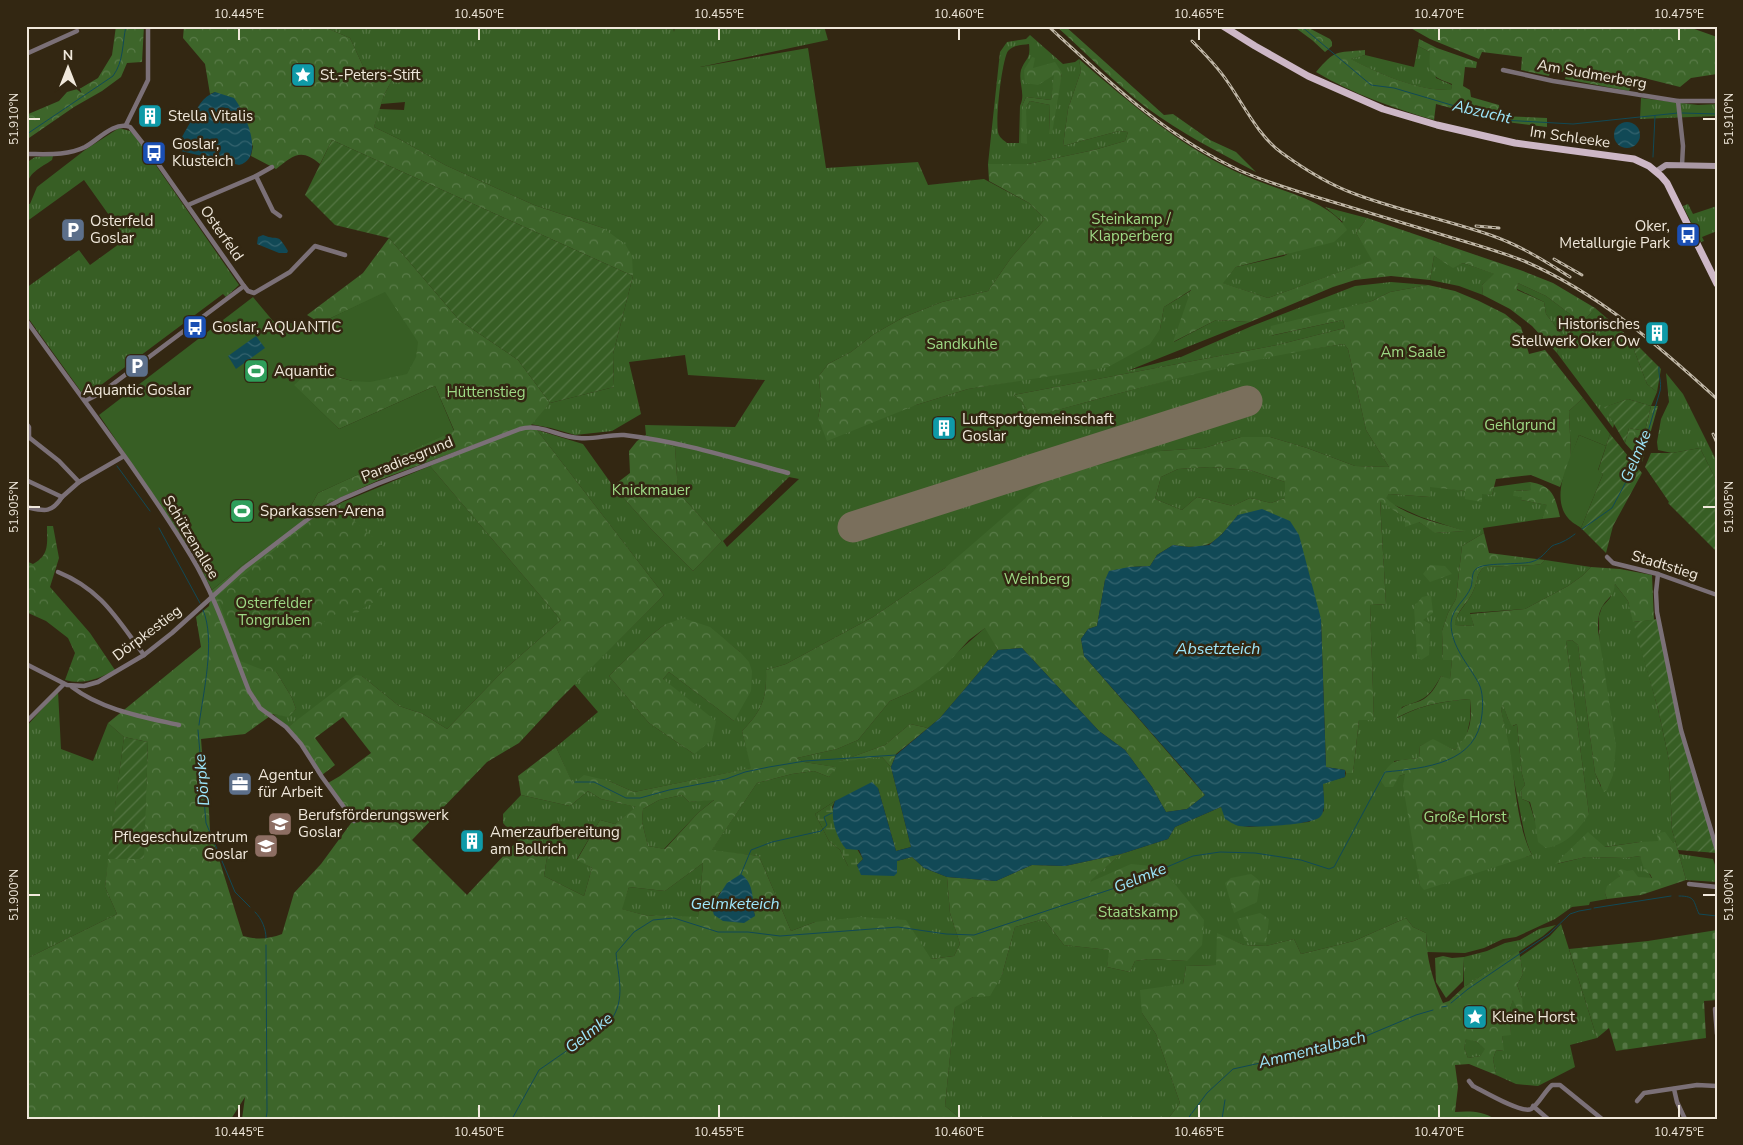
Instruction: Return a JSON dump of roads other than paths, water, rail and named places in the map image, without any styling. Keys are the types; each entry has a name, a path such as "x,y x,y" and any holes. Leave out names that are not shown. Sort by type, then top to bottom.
{"main road":[{"name":"Im Schleeke","path":"1223,26 1308,76 1364,102 1403,116 1522,144 1634,160 1649,166 1656,171 1671,189 1717,284"},
{"path":"1656,171 1666,165 1717,166"}],"street":[{"path":"26,154 73,152 114,128 126,125 148,80 148,26"},
{"path":"26,54 77,31"},
{"name":"Am Sudmerberg","path":"1503,70 1553,82 1678,104 1717,101"},
{"path":"1678,104 1683,146 1682,165"},
{"name":"Osterfeld","path":"126,125 134,130 244,286"},
{"path":"188,205 272,168"},
{"path":"256,176 273,211 280,216"},
{"path":"85,401 101,393 244,286 248,291 254,292 290,272 315,246 345,255"},
{"name":"Schützenallee","path":"26,320 124,456 192,557 211,596 249,691 256,703 286,727 301,744 354,821"},
{"path":"26,423 28,427 27,436 59,461 79,482"},
{"name":"Paradiesgrund","path":"211,596 316,513 377,484 520,429 538,427 578,438 615,435 662,440 704,449 788,473"},
{"path":"26,507 50,510 79,482 124,456"},
{"path":"26,480 62,497"},
{"name":"Stadtstieg","path":"1607,557 1613,563 1658,574 1717,595"},
{"path":"58,572 81,582 100,597 144,655"},
{"path":"1658,574 1656,592 1657,612 1681,730 1717,850"},
{"name":"Dörpkestieg","path":"26,664 71,686 84,686 98,682 144,655 172,633 211,596"},
{"path":"26,722 64,684"},
{"path":"71,686 96,701 132,714 180,725"},
{"path":"1689,884 1717,887"},
{"path":"1715,1009 1717,1034"},
{"path":"1469,1081 1473,1086 1518,1108 1527,1110 1552,1086 1564,1086 1602,1119"},
{"path":"1637,1101 1644,1092 1697,1086 1717,1086"},
{"path":"1674,1089 1677,1102 1685,1119"},
{"path":"1533,1106 1548,1119"}],"water":[{"path":"215,92 234,98 248,124 252,144 251,154 247,161 239,165 181,151 178,148 182,136 198,107 203,100"},
{"path":"1627,122 1636,126 1640,135 1636,144 1627,148 1618,144 1614,135 1618,126"},
{"path":"263,235 279,239 288,251 287,253 279,253 257,244 258,237"},
{"path":"256,336 265,348 236,369 228,356"},
{"name":"Absetzteich","path":"1262,509 1290,521 1299,535 1321,619 1326,767 1345,770 1345,777 1323,784 1324,806 1320,817 1315,820 1294,824 1246,827 1233,824 1225,819 1221,807 1175,827 1168,839 1121,854 1065,866 1032,865 996,881 947,877 924,868 912,857 897,861 897,873 894,876 861,875 857,865 863,859 859,850 846,849 839,839 834,826 833,807 835,801 872,782 878,788 896,851 911,847 891,767 896,755 940,718 998,650 1022,648 1099,731 1125,750 1152,787 1166,812 1187,809 1205,795 1084,656 1081,639 1088,629 1097,626 1105,580 1109,571 1129,567 1150,566 1157,555 1173,545 1189,547 1209,545 1222,534 1238,515"},
{"name":"Gelmketeich","path":"741,874 751,888 755,916 744,923 723,921 714,915 711,905 727,883"}],"waterway":[{"name":"Abzucht","path":"27,134 113,76 121,58 126,26"},
{"name":"Abzucht","path":"1301,26 1371,85 1394,88 1502,120 1573,124 1678,113"},
{"name":"Abzucht","path":"1682,113 1717,114"},
{"name":"Gelmke","path":"1653,157 1655,116"},
{"name":"Gelmke","path":"1582,529 1612,508 1642,452 1660,391 1659,367"},
{"name":"Dörpke","path":"117,466 150,511"},
{"name":"Dörpke","path":"159,528 200,603"},
{"name":"Gelmke","path":"512,1119 539,1070 611,1020 616,1012 620,996 616,953 634,932 653,920 674,918 718,932 748,932 780,936 898,927 946,934 974,935 1124,885 1193,856 1220,852 1255,853 1301,860 1329,869 1334,867 1385,772 1432,765 1447,760 1471,744 1478,731 1482,710 1481,691 1479,684 1457,647 1451,623 1456,608 1471,587 1474,571 1486,565 1535,561 1552,546 1575,534"},
{"name":"Dörpke","path":"199,725 209,651 207,622 203,610"},
{"name":"Dörpke","path":"198,730 206,823 235,892 250,907"},
{"path":"575,782 594,782 626,798 640,798 669,790 726,779 745,772 769,767 805,761 896,755"},
{"path":"741,874 751,850 772,842 821,831 827,825 824,817 832,813"},
{"name":"Ammentalbach","path":"1594,908 1671,896"},
{"name":"Ammentalbach","path":"1679,896 1691,898 1699,914 1717,916"},
{"name":"Ammentalbach","path":"1451,1003 1468,989 1549,934 1570,914 1591,909"},
{"name":"Dörpke","path":"255,912 263,924 266,938"},
{"name":"Dörpke","path":"266,945 266,1119"},
{"name":"Ammentalbach","path":"1442,1007 1447,1006"},
{"name":"Ammentalbach","path":"1192,1113 1207,1093 1233,1069 1347,1044 1416,1015 1433,1010"},
{"path":"1222,1119 1225,1100"},
{"name":"Ammentalbach","path":"1188,1119 1191,1114"}],"railway":[{"path":"1048,26 1116,87 1163,125 1214,157 1241,171 1275,184 1524,261 1577,288 1602,304 1650,340 1717,399"},
{"path":"1192,41 1211,60 1252,120 1273,146 1308,171 1355,194 1476,230 1513,244 1570,277"},
{"path":"1476,226 1499,228"},
{"path":"1554,259 1582,275"},
{"path":"1713,434 1717,443"}],"place":[{"name":"St.-Peters-Stift","path":"303,75"},
{"name":"Stella Vitalis","path":"150,116"},
{"name":"Goslar, Klusteich","path":"154,153"},
{"name":"Osterfeld Goslar","path":"73,230"},
{"name":"Oker, Metallurgie Park","path":"1688,235"},
{"name":"Goslar, AQUANTIC","path":"195,327"},
{"name":"Historisches Stellwerk Oker Ow","path":"1657,333"},
{"name":"Aquantic Goslar","path":"137,366"},
{"name":"Aquantic","path":"256,371"},
{"name":"Luftsportgemeinschaft Goslar","path":"944,428"},
{"name":"Sparkassen-Arena","path":"242,511"},
{"name":"Agentur für Arbeit","path":"240,784"},
{"name":"Berufsförderungswerk Goslar","path":"280,824"},
{"name":"Amerzaufbereitung am Bollrich","path":"472,841"},
{"name":"Pflegeschulzentrum Goslar","path":"266,846"},
{"name":"Kleine Horst","path":"1475,1017"}],"park label":[{"name":"Steinkamp / Klapperberg","path":"1131,228"},
{"name":"Sandkuhle","path":"962,344"},
{"name":"Am Saale","path":"1413,352"},
{"name":"Hüttenstieg","path":"486,392"},
{"name":"Gehlgrund","path":"1520,425"},
{"name":"Knickmauer","path":"651,490"},
{"name":"Weinberg","path":"1037,579"},
{"name":"Osterfelder Tongruben","path":"274,612"},
{"name":"Große Horst","path":"1465,817"},
{"name":"Staatskamp","path":"1138,912"}]}
